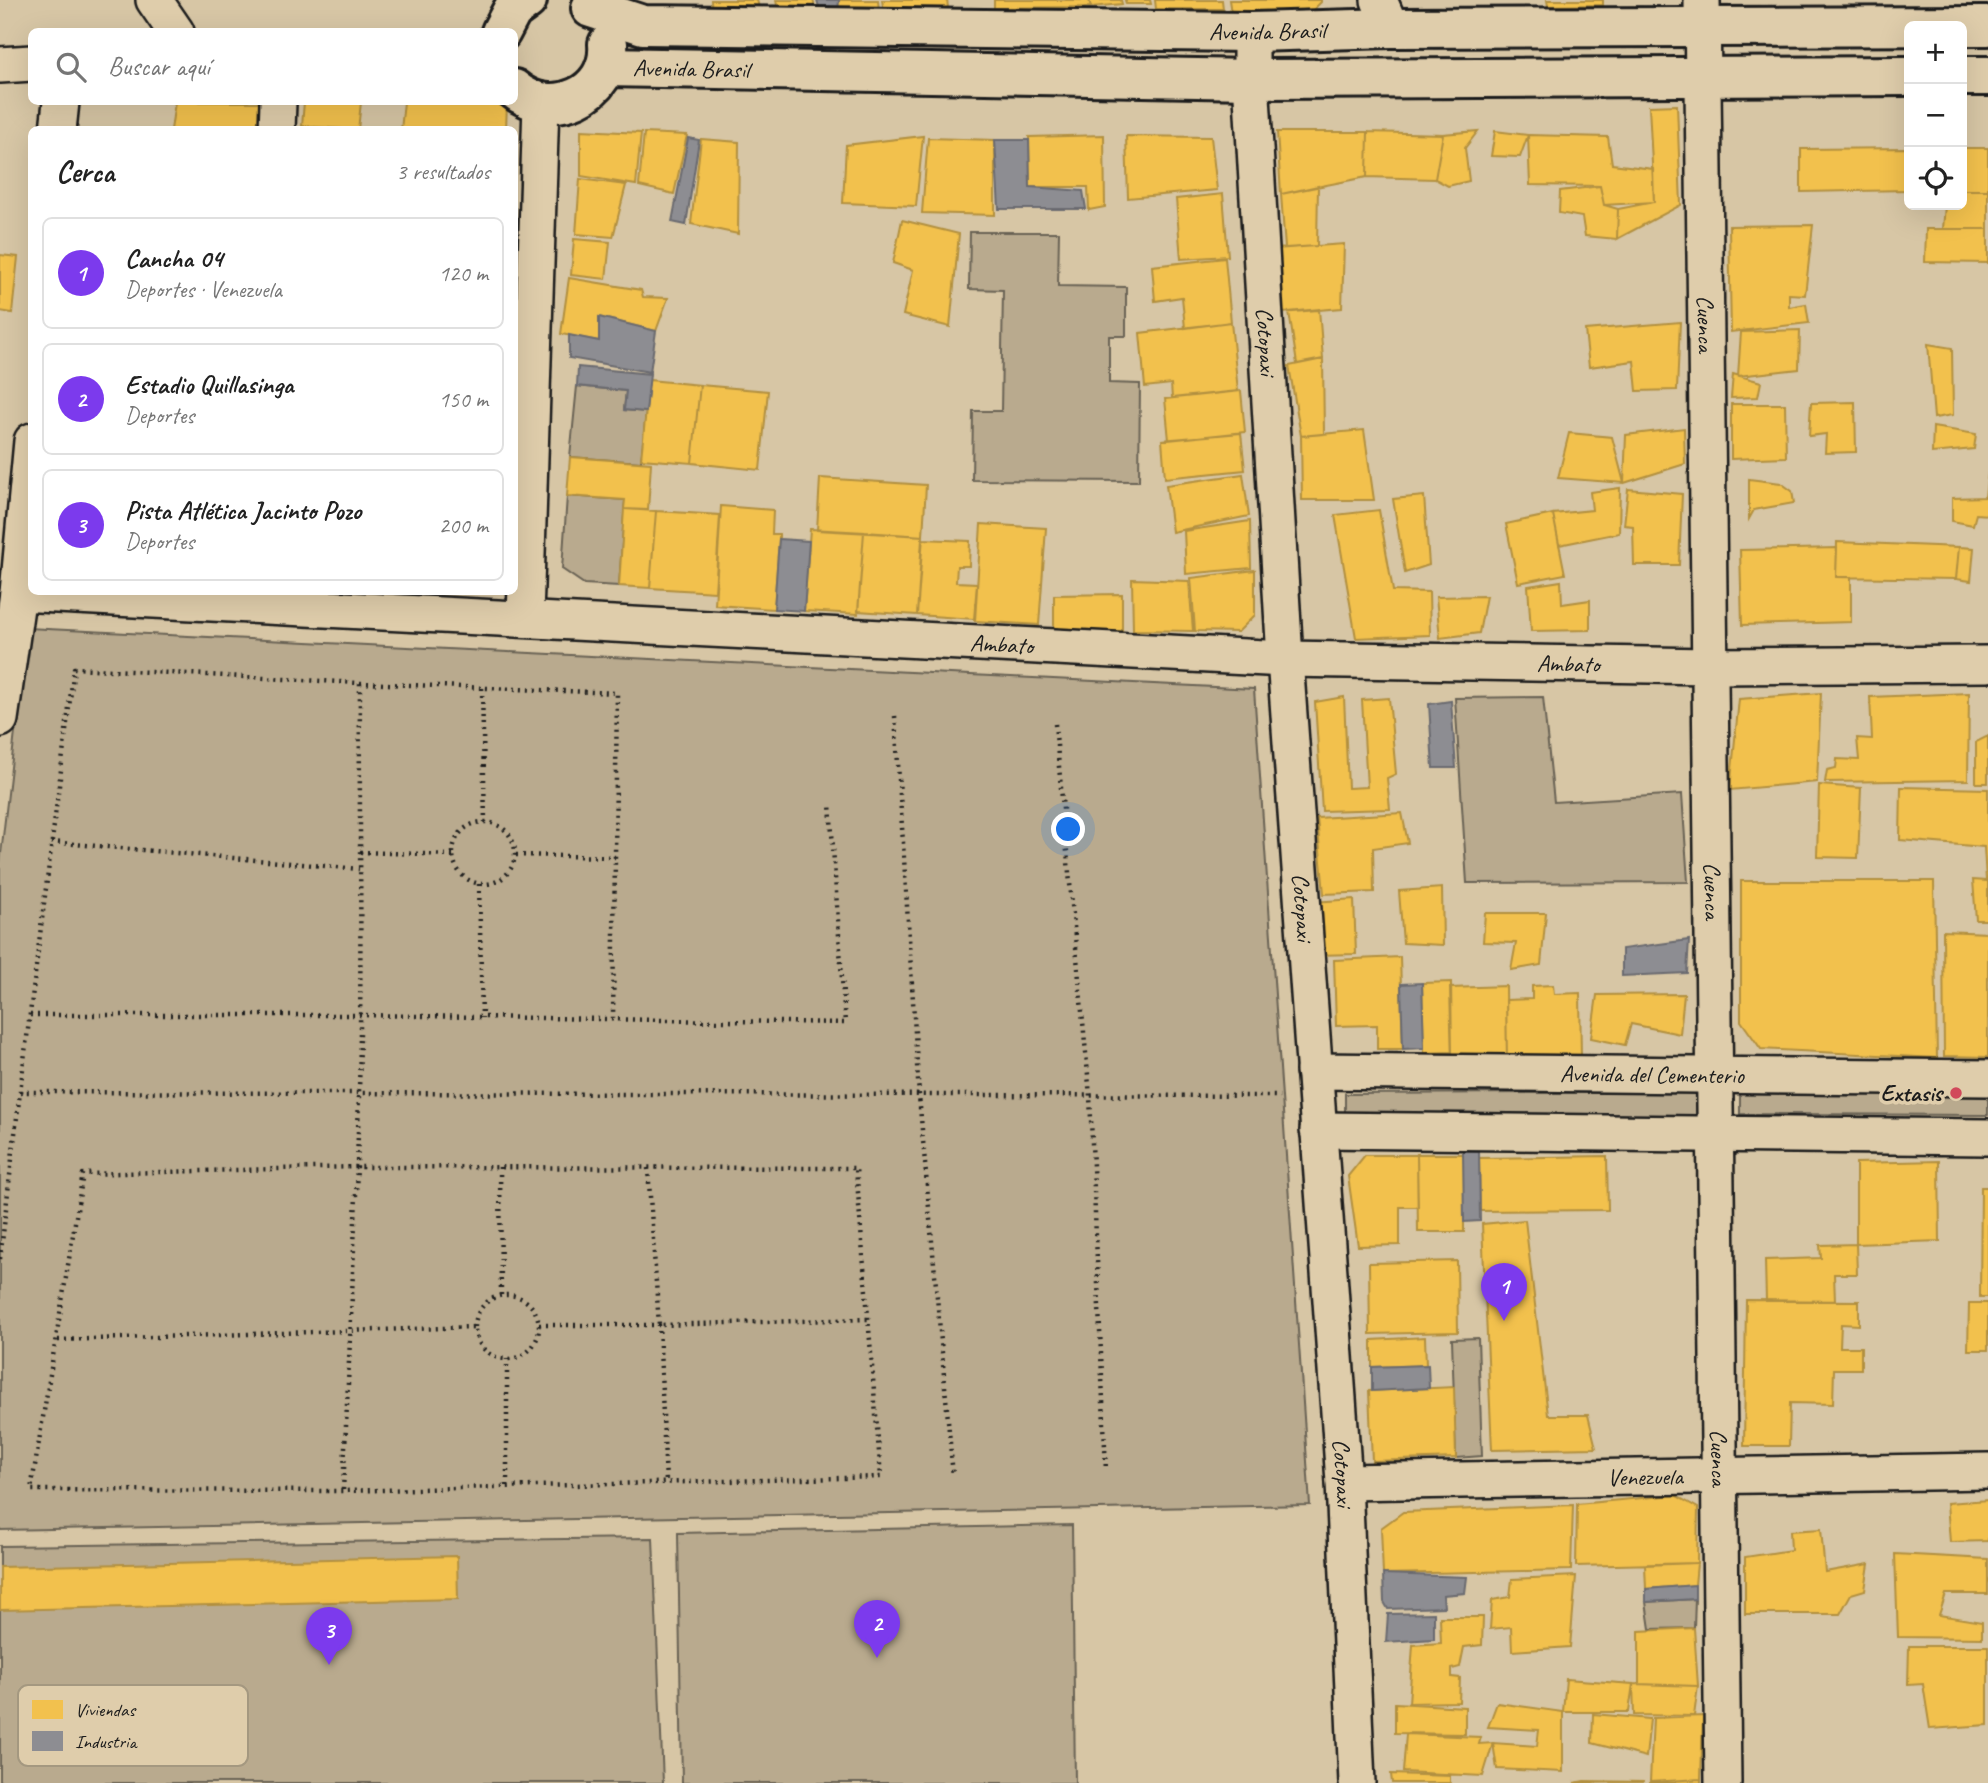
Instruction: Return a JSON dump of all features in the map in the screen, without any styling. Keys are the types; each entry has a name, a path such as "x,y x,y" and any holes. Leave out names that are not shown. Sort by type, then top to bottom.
{"street":[{"path":"154,0 173,28"},
{"path":"525,618 528,96 558,104 587,93 605,67 607,36 585,4"},
{"name":"Avenida Brasil","path":"585,4 643,25 1251,32 1385,14 1702,13 1988,26"},
{"name":"Cuenca","path":"1702,13 1723,1783"},
{"name":"Cotopaxi","path":"1251,32 1251,79 1284,659 1344,1482 1357,1783"},
{"path":"0,65 28,63"},
{"name":"Avenida Brasil","path":"605,67 1251,79 1904,76"},
{"path":"1967,76 1988,76"},
{"path":"58,126 61,105"},
{"path":"277,126 278,105"},
{"path":"0,719 18,593 28,484"},
{"name":"Ambato","path":"18,593 28,593"},
{"name":"Ambato","path":"59,595 1284,659 1710,666 1988,664"},
{"name":"Avenida del Cementerio","path":"1315,1084 1715,1075 1988,1078"},
{"path":"1318,1130 1988,1137"},
{"name":"Venezuela","path":"1344,1482 1988,1471"}],"path":[{"path":"0,1259 74,667 360,683 617,693 613,1019"},
{"path":"343,1491 359,1093 360,683"},
{"path":"482,688 485,822"},
{"path":"895,716 919,1096 953,1476"},
{"path":"1055,724 1090,1096 1106,1471"},
{"path":"30,1015 359,1015 845,1023 830,804"},
{"path":"485,822 504,829 514,845 516,855 508,874 499,881 479,884 461,874 453,855 459,835 475,823 485,822"},
{"path":"51,842 359,869"},
{"path":"359,852 453,855"},
{"path":"516,855 615,857"},
{"path":"479,884 482,1018"},
{"path":"20,1092 1090,1096 1315,1084"},
{"path":"356,1167 500,1167 856,1168 881,1477 343,1491 31,1490 58,1340 83,1174 356,1167"},
{"path":"500,1167 500,1296"},
{"path":"648,1168 666,1482"},
{"path":"500,1296 522,1299 531,1306 538,1325 538,1335 527,1353 507,1359 488,1353 476,1337 475,1327 482,1307 500,1296"},
{"path":"538,1325 868,1320"},
{"path":"58,1340 475,1327"},
{"path":"507,1359 507,1486"}],"shaded area":[{"path":"970,232 1059,232 1058,286 1126,287 1126,336 1109,336 1109,383 1140,384 1139,481 972,480 973,411 1001,411 1003,290 969,289"},
{"path":"577,386 626,391 624,410 646,412 641,462 570,457"},
{"path":"567,496 625,500 619,586 584,584 562,569"},
{"path":"27,628 1254,689 1310,1505 0,1530 0,863"},
{"path":"1543,697 1554,802 1682,794 1688,882 1467,883 1455,698"},
{"path":"1707,1092 1707,1115 1345,1117 1345,1094"},
{"path":"1740,1092 1988,1093 1988,1115 1740,1114"},
{"path":"1478,1338 1482,1456 1456,1458 1452,1339"},
{"path":"1072,1525 1075,1783 682,1783 678,1533"},
{"path":"653,1538 663,1783 0,1783 0,1546"},
{"path":"1695,1599 1694,1628 1650,1629 1646,1602"}],"building: Viviendas":[{"path":"711,0 757,0 760,11 712,15"},
{"path":"776,0 813,0 815,7 778,10"},
{"path":"839,0 878,0 879,11 838,9"},
{"path":"882,0 947,0 949,15 884,12"},
{"path":"994,0 1089,0 1091,7 994,8"},
{"path":"1089,0 1121,0 1122,4 1091,7"},
{"path":"1125,0 1150,0 1151,4 1126,4"},
{"path":"1155,0 1222,0 1223,9 1156,9"},
{"path":"1229,0 1321,2 1313,10 1231,13"},
{"path":"1547,0 1603,0 1603,5 1548,6"},
{"path":"175,105 262,105 263,126 172,126"},
{"path":"304,105 361,105 358,126 302,126"},
{"path":"404,105 507,105 506,126 401,126"},
{"path":"1677,105 1681,205 1617,239 1618,209 1654,202 1649,106"},
{"path":"581,130 641,133 636,185 581,176"},
{"path":"1478,131 1465,148 1469,181 1448,186 1435,179 1443,134"},
{"path":"1495,131 1528,135 1520,157 1491,156"},
{"path":"1277,132 1368,132 1367,177 1281,194"},
{"path":"1368,132 1443,134 1435,179 1367,177"},
{"path":"644,133 687,135 674,194 639,186"},
{"path":"1104,135 1105,207 1089,210 1088,187 1030,187 1029,137"},
{"path":"1528,135 1608,137 1612,164 1653,169 1654,202 1604,205 1600,186 1530,185"},
{"path":"923,136 916,206 843,203 846,145"},
{"path":"1126,136 1211,137 1217,190 1128,198"},
{"path":"928,138 995,140 995,215 922,213"},
{"path":"701,139 739,142 738,234 691,224"},
{"path":"1904,148 1904,190 1801,192 1801,149"},
{"path":"1967,148 1988,148 1988,190 1967,190"},
{"path":"580,179 626,185 613,237 576,234"},
{"path":"1318,186 1317,246 1285,248 1281,194"},
{"path":"1600,186 1604,205 1618,209 1617,239 1585,236 1582,217 1559,213 1560,191"},
{"path":"1967,190 1988,190 1988,229 1943,229 1945,210 1967,210"},
{"path":"1223,194 1228,256 1181,259 1176,199"},
{"path":"902,220 959,234 950,327 903,315 913,270 893,263"},
{"path":"1813,225 1805,295 1789,294 1789,307 1806,304 1809,323 1731,332 1729,226"},
{"path":"1926,229 1988,229 1988,263 1925,262"},
{"path":"574,239 610,242 606,279 571,275"},
{"path":"1344,244 1342,308 1282,313 1275,249"},
{"path":"0,255 18,257 12,313 0,311"},
{"path":"1225,258 1231,322 1185,328 1182,297 1155,301 1152,266"},
{"path":"569,278 641,290 643,297 668,298 656,331 599,317 599,341 561,334"},
{"path":"1319,309 1323,359 1297,364 1289,312"},
{"path":"1231,322 1238,391 1172,398 1171,384 1145,387 1140,333"},
{"path":"1680,322 1677,390 1637,391 1634,361 1589,367 1585,330"},
{"path":"1800,330 1799,369 1738,376 1741,332"},
{"path":"1928,344 1952,348 1953,415 1934,418"},
{"path":"1323,359 1324,434 1301,436 1289,366"},
{"path":"1733,374 1761,382 1758,397 1731,398"},
{"path":"649,380 700,385 692,463 641,459"},
{"path":"700,385 768,391 760,470 692,463"},
{"path":"1241,391 1245,432 1169,440 1165,399"},
{"path":"1855,402 1856,452 1825,453 1826,434 1809,436 1811,403"},
{"path":"1731,404 1785,404 1786,457 1731,459"},
{"path":"1933,427 1976,434 1974,449 1932,453"},
{"path":"1684,428 1685,464 1624,483 1626,435"},
{"path":"1364,430 1374,500 1302,500 1301,436"},
{"path":"1241,433 1245,470 1165,478 1162,440"},
{"path":"1569,433 1612,437 1624,483 1558,478"},
{"path":"570,457 651,463 648,510 624,509 625,500 567,496"},
{"path":"1988,473 1988,515 1976,514 1973,525 1952,521 1952,498 1985,497"},
{"path":"1243,474 1249,516 1172,532 1166,485"},
{"path":"820,478 926,485 923,536 817,530"},
{"path":"1749,479 1781,483 1792,491 1794,503 1754,510 1749,519"},
{"path":"1620,488 1619,533 1559,545 1553,514 1592,510 1590,492"},
{"path":"1628,489 1682,494 1679,565 1634,565 1633,526 1624,525"},
{"path":"1424,496 1429,565 1405,573 1393,499"},
{"path":"721,506 773,510 772,534 779,534 774,609 715,605"},
{"path":"624,509 656,511 650,588 619,586"},
{"path":"1379,510 1393,591 1429,592 1430,635 1356,638 1335,515"},
{"path":"656,511 720,515 715,592 650,588"},
{"path":"1553,514 1565,574 1518,583 1506,524"},
{"path":"1250,521 1251,568 1186,574 1184,531"},
{"path":"981,524 1046,528 1039,625 975,621"},
{"path":"810,529 864,532 858,614 804,611"},
{"path":"864,532 923,536 917,615 858,611"},
{"path":"922,539 970,541 969,566 957,566 956,582 977,583 974,619 917,615"},
{"path":"1837,542 1959,547 1956,579 1836,577"},
{"path":"1959,547 1974,548 1971,581 1956,579"},
{"path":"1837,548 1836,577 1851,577 1851,622 1742,625 1740,550"},
{"path":"1255,570 1255,615 1238,632 1195,631 1191,578"},
{"path":"1132,579 1189,581 1193,631 1133,630"},
{"path":"1561,581 1562,604 1590,600 1590,630 1531,631 1528,586"},
{"path":"1122,594 1122,633 1054,633 1054,595"},
{"path":"1486,596 1479,633 1440,638 1436,597"},
{"path":"1821,693 1817,782 1730,790 1739,699"},
{"path":"1969,693 1968,780 1825,782 1827,770 1836,768 1837,759 1859,760 1857,738 1872,739 1870,697"},
{"path":"1344,697 1348,788 1367,787 1362,700 1389,698 1396,774 1387,778 1390,809 1322,811 1315,702"},
{"path":"1988,736 1988,783 1976,783 1976,742"},
{"path":"1819,785 1861,788 1858,858 1817,857"},
{"path":"1901,787 1988,789 1988,920 1976,920 1973,880 1986,881 1984,847 1900,840"},
{"path":"1402,813 1408,843 1373,848 1374,892 1324,894 1317,818"},
{"path":"1741,881 1934,881 1937,1058 1761,1049 1741,1021"},
{"path":"1442,888 1443,945 1403,943 1399,891"},
{"path":"1354,899 1356,954 1316,955 1314,902"},
{"path":"1485,913 1546,913 1541,965 1511,970 1516,943 1483,942"},
{"path":"1943,931 1988,933 1988,1057 1944,1056"},
{"path":"1400,957 1403,1049 1377,1049 1377,1025 1336,1026 1334,960"},
{"path":"1451,982 1452,1052 1424,1053 1422,983"},
{"path":"1553,985 1554,994 1580,993 1581,1058 1507,1061 1506,1000 1532,999 1532,986"},
{"path":"1506,986 1507,1061 1452,1063 1450,988"},
{"path":"1684,994 1680,1034 1631,1024 1625,1045 1591,1038 1597,995"},
{"path":"1417,1154 1464,1154 1464,1232 1418,1232"},
{"path":"1365,1155 1417,1155 1418,1207 1400,1207 1400,1245 1358,1246 1348,1176"},
{"path":"1607,1156 1608,1210 1480,1211 1479,1158"},
{"path":"1939,1161 1940,1241 1856,1244 1856,1163"},
{"path":"1981,1187 1988,1187 1988,1297 1980,1297"},
{"path":"1525,1220 1548,1415 1588,1415 1596,1448 1492,1450 1482,1224"},
{"path":"1856,1244 1857,1274 1834,1274 1835,1301 1766,1301 1765,1260 1821,1258 1820,1245"},
{"path":"1457,1261 1458,1332 1370,1334 1369,1263"},
{"path":"1746,1300 1859,1301 1859,1325 1841,1324 1840,1347 1861,1347 1861,1369 1834,1369 1833,1404 1790,1403 1789,1446 1744,1446"},
{"path":"1969,1303 1988,1303 1988,1350 1968,1350"},
{"path":"1425,1337 1426,1365 1372,1367 1372,1340"},
{"path":"1454,1387 1456,1458 1372,1461 1369,1391"},
{"path":"1675,1495 1698,1508 1697,1563 1576,1566 1577,1504"},
{"path":"1988,1500 1988,1541 1950,1542 1947,1503"},
{"path":"1573,1505 1571,1570 1383,1574 1381,1528 1403,1512"},
{"path":"1821,1529 1825,1572 1869,1564 1865,1590 1851,1594 1840,1614 1745,1614 1745,1557 1791,1550 1790,1531"},
{"path":"1895,1554 1988,1559 1988,1594 1946,1594 1939,1615 1982,1622 1982,1638 1898,1637"},
{"path":"457,1556 458,1599 0,1610 0,1567"},
{"path":"1697,1563 1695,1585 1646,1589 1645,1565"},
{"path":"1576,1576 1570,1647 1512,1651 1511,1627 1490,1629 1492,1600 1510,1597 1512,1579"},
{"path":"1440,1617 1483,1617 1482,1645 1464,1647 1460,1667 1452,1669 1452,1677 1460,1678 1459,1702 1409,1703 1413,1645 1441,1643"},
{"path":"1694,1628 1698,1686 1639,1684 1639,1631"},
{"path":"1909,1646 1988,1646 1988,1725 1930,1729 1923,1684 1908,1685"},
{"path":"1566,1679 1633,1684 1629,1712 1563,1712"},
{"path":"1633,1684 1698,1686 1694,1716 1634,1715"},
{"path":"1395,1703 1465,1707 1465,1734 1395,1733"},
{"path":"1497,1703 1563,1712 1563,1772 1497,1769 1493,1743 1537,1746 1539,1730 1488,1727"},
{"path":"1593,1714 1650,1719 1646,1757 1592,1743"},
{"path":"1703,1716 1701,1779 1650,1782 1653,1718"},
{"path":"1406,1734 1481,1737 1479,1744 1493,1743 1483,1776 1403,1772"},
{"path":"1391,1774 1450,1776 1450,1783 1392,1783"},
{"path":"1701,1779 1701,1783 1650,1783 1650,1782"},
{"path":"1584,1781 1644,1782 1574,1783"}],"building: Industria":[{"path":"817,0 839,0 838,9 819,7"},
{"path":"688,138 699,140 686,225 672,222"},
{"path":"995,140 1029,140 1030,187 1083,191 1086,209 999,209"},
{"path":"599,317 656,331 650,372 569,358 569,335 599,341"},
{"path":"578,367 650,374 646,412 624,410 626,391 577,386"},
{"path":"779,539 809,541 804,611 774,609"},
{"path":"1451,701 1456,768 1433,768 1429,704"},
{"path":"1689,940 1687,973 1622,976 1622,949"},
{"path":"1422,983 1424,1048 1403,1049 1401,984"},
{"path":"1463,1151 1479,1151 1480,1221 1464,1222"},
{"path":"1428,1365 1429,1388 1372,1391 1372,1367"},
{"path":"1383,1574 1467,1577 1465,1593 1443,1595 1444,1607 1388,1609 1384,1602"},
{"path":"1695,1585 1695,1599 1646,1602 1646,1589"},
{"path":"1434,1613 1434,1639 1386,1642 1388,1614"}],"place":[{"name":"Extasis","path":"1956,1093"},
{"name":"Cancha 04","path":"1504,1321"},
{"name":"Estadio Quillasinga","path":"877,1658"},
{"name":"Pista Atlética Jacinto Pozo","path":"329,1665"}]}
